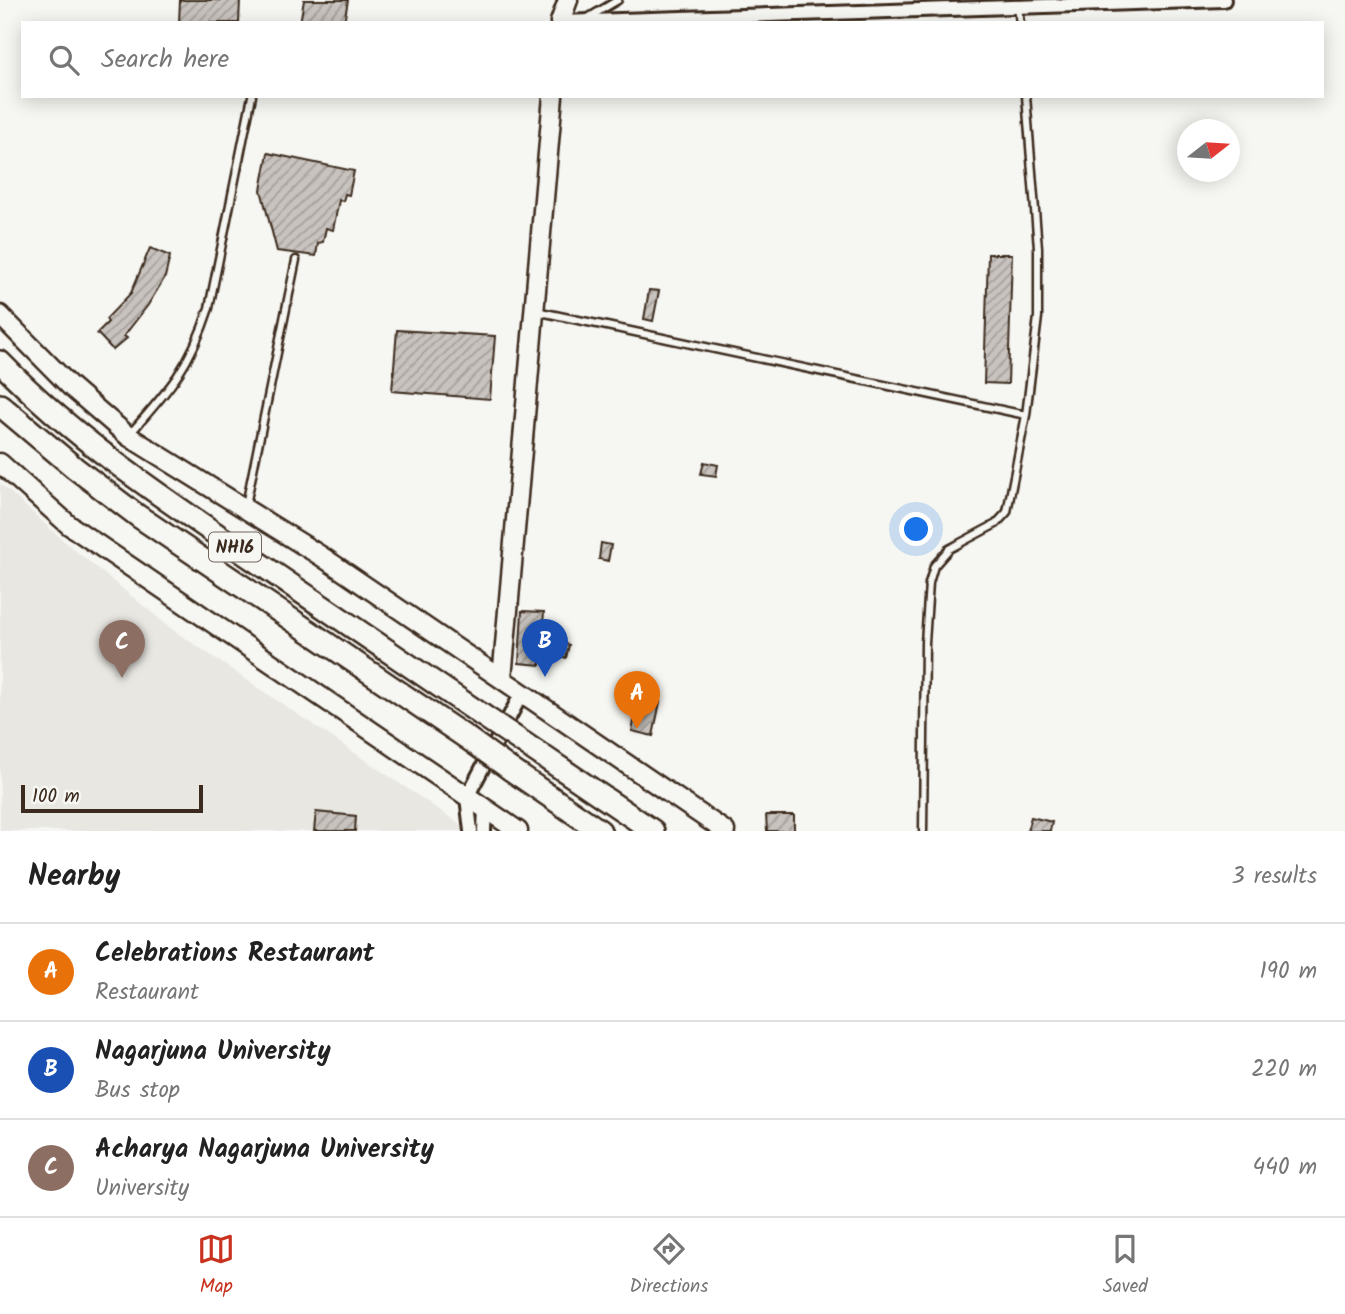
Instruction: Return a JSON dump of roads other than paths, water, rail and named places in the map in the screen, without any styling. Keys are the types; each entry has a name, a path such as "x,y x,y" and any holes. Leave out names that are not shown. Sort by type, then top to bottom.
{"highway":[{"name":"NH16","path":"0,362 24,388 89,445 153,492 653,831"},
{"name":"NH16","path":"0,405 138,516 600,831"}],"main road":[{"path":"556,0 560,21"},
{"path":"560,21 568,0"},
{"path":"502,679 553,98"},
{"path":"0,315 70,386 128,436 321,556 725,831"},
{"path":"0,463 69,525 518,831"}],"street":[{"path":"582,21 1018,7 1035,3 1224,0"},
{"path":"471,831 467,797 522,693"},
{"path":"484,831 485,808"}],"lane":[{"path":"582,21 618,0"},
{"path":"1018,7 1020,21"},
{"path":"128,436 171,387 198,341 209,308 252,98"},
{"path":"923,831 925,657 929,583 934,566 949,549 996,524 1007,512 1026,415 1038,317 1038,248 1026,98"},
{"path":"245,509 296,260"},
{"path":"534,311 1026,415"}],"place":[{"name":"Nagarjuna University","path":"545,677"},
{"name":"Acharya Nagarjuna University","path":"122,678"},
{"name":"Celebrations Restaurant","path":"637,729"}]}
